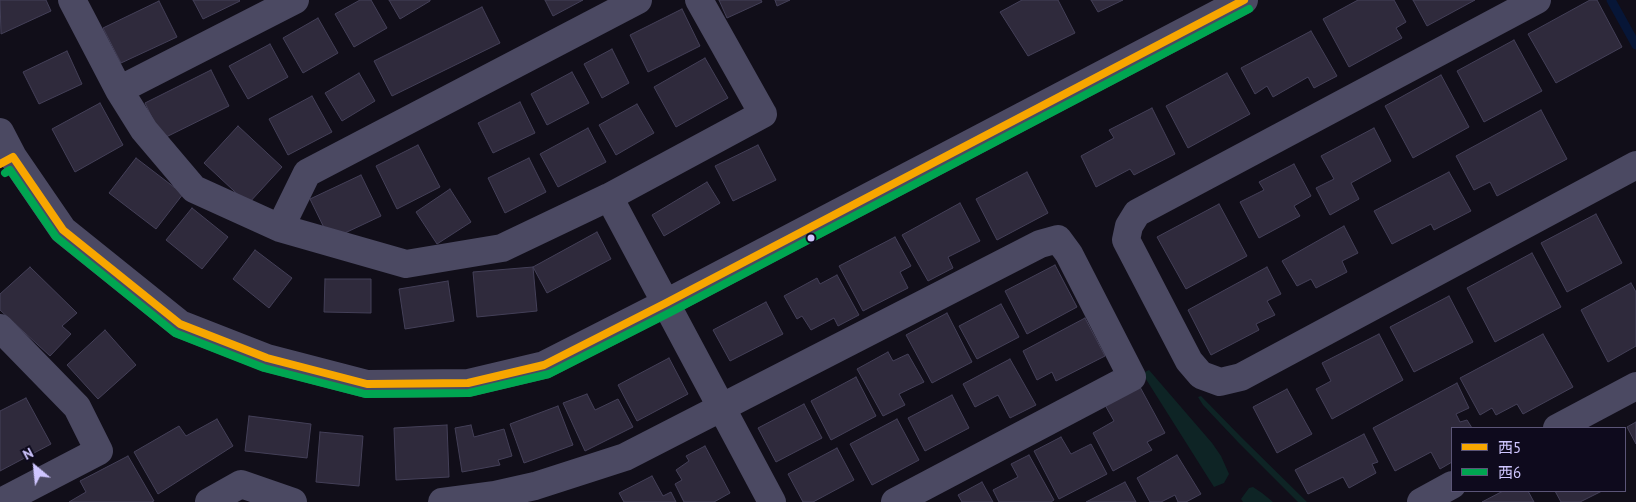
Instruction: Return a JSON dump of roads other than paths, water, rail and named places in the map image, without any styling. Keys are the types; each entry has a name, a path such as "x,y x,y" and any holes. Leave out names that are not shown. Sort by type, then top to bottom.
{"street":[{"path":"72,0 119,90 144,130 194,189 280,228 406,264 502,248 609,197 763,114 699,0"},
{"path":"119,90 295,0"},
{"path":"280,228 307,173 638,0"},
{"path":"0,132 6,160 63,230 180,324 267,358 367,384 468,383 544,365 1244,0"},
{"path":"1537,0 1137,213 1129,226 1126,240 1189,361 1201,375 1220,382 1241,377 1636,165"},
{"path":"609,197 772,502"},
{"path":"442,502 495,496 596,468 625,457 1040,244 1058,239 1069,254 1132,377 895,502"},
{"path":"0,328 77,407 99,452 1,502"},
{"path":"1559,427 1636,386"},
{"path":"209,502 241,484 293,502"},
{"path":"1421,502 1451,486"}],"waterway":[{"path":"1611,0 1636,45"}]}
